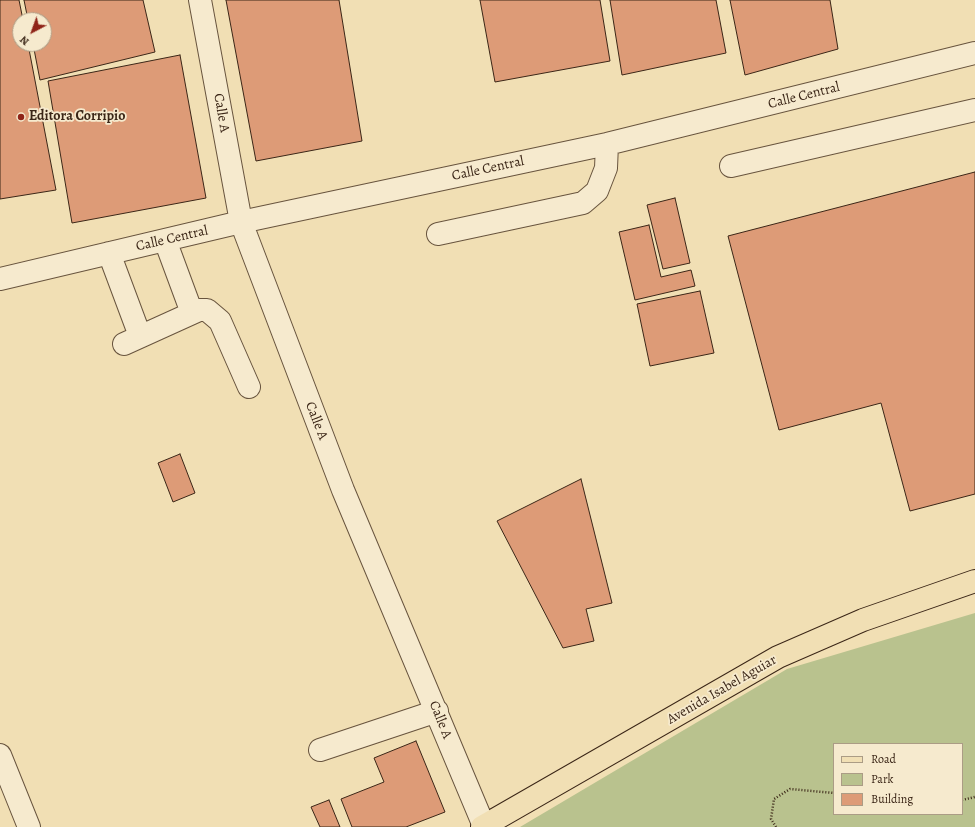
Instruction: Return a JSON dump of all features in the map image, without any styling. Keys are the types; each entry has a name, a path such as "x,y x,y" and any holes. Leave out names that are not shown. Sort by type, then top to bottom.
{"main road":[{"name":"Avenida Isabel Aguiar","path":"483,827 778,658 863,620 975,581"}],"street":[{"name":"Calle A","path":"200,0 241,222 342,490 437,711 483,827"},
{"name":"Calle Central","path":"0,279 241,222 607,144 975,53"},
{"path":"731,166 975,110"},
{"path":"438,234 583,203 597,191 606,168 607,144"},
{"path":"165,240 192,313"},
{"path":"109,253 132,340 192,313 200,310 207,310 220,321 249,387"},
{"path":"320,750 437,711"},
{"path":"0,755 29,827"}],"path":[{"path":"776,827 771,818 774,799 790,789 833,793"},
{"path":"963,800 975,796"}],"green space":[{"path":"975,613 975,827 520,827 787,669"}],"building":[{"name":"Editora Corripio","path":"0,0 19,0 21,12 12,12 12,52 30,52 56,190 0,199"},
{"path":"24,0 143,0 155,52 40,80 35,52 52,52 52,12 26,12"},
{"path":"226,0 339,0 362,141 256,161"},
{"path":"480,0 600,0 610,61 495,82"},
{"path":"610,0 716,0 726,53 622,75"},
{"path":"730,0 830,0 838,49 745,75"},
{"path":"180,55 206,198 72,223 48,81"},
{"path":"975,172 975,494 910,511 881,403 779,430 728,236"},
{"path":"675,198 690,263 663,269 647,205"},
{"path":"649,225 661,277 691,270 695,286 635,300 619,232"},
{"path":"700,291 714,353 650,366 637,304"},
{"path":"180,454 195,493 173,502 158,463"},
{"path":"581,479 612,603 586,609 594,641 563,648 497,521"},
{"path":"416,741 445,812 406,827 352,827 341,799 384,782 374,758"},
{"path":"329,800 340,827 320,827 311,807"}],"place":[{"name":"Editora Corripio","path":"21,117"}]}
